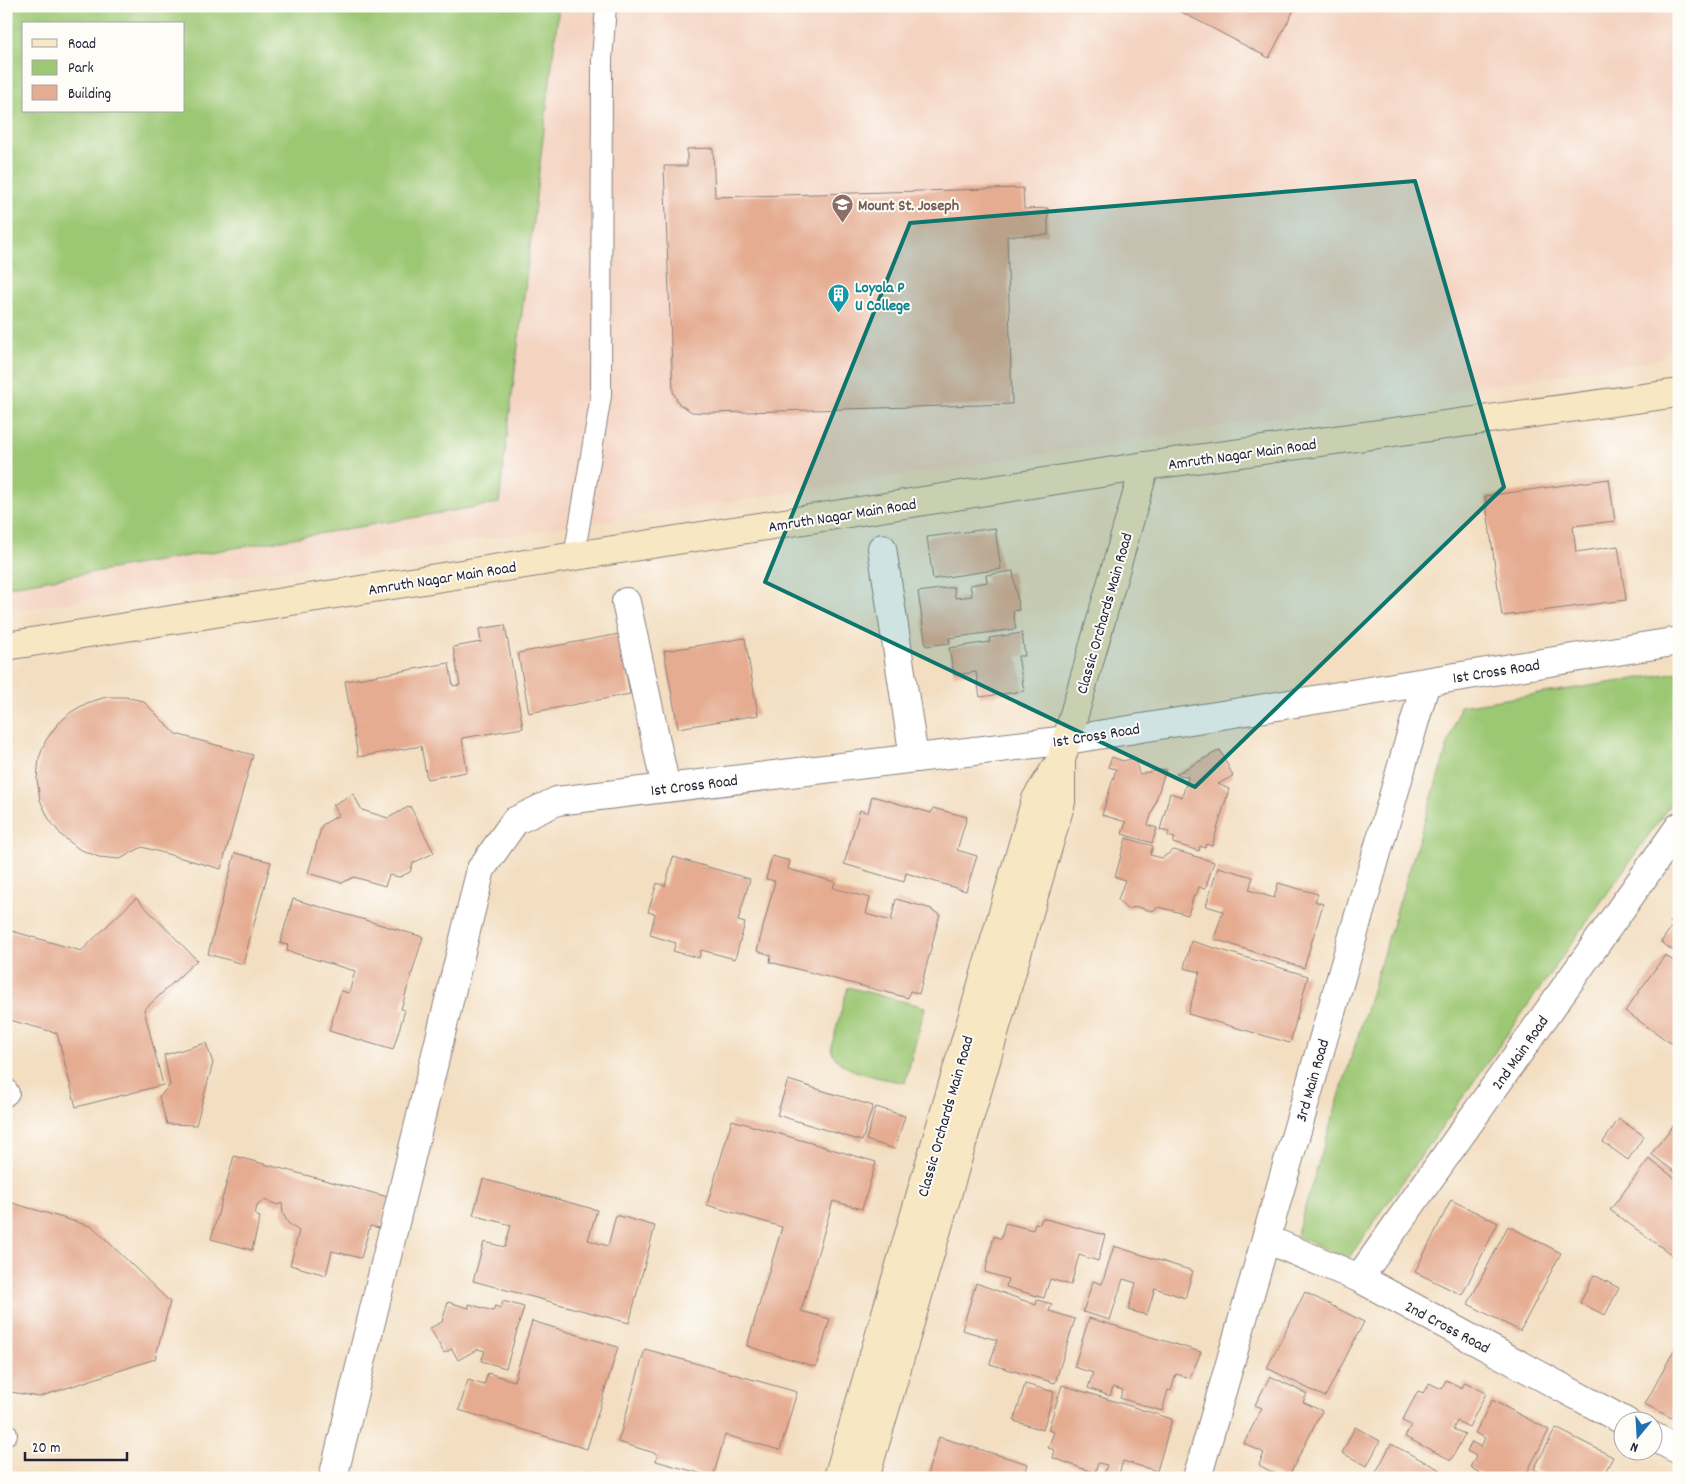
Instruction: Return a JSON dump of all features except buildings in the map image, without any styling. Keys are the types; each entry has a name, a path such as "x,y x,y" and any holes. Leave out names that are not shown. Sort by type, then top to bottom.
{"street":[{"name":"Amruth Nagar Main Road","path":"6,646 1145,466 1675,389"},
{"name":"Classic Orchards Main Road","path":"865,1478 1061,802 1064,750 1145,466"},
{"path":"882,548 914,758"},
{"path":"626,602 666,788"},
{"name":"1st Cross Road","path":"333,1478 481,869 515,821 557,801 914,758 1064,750 1426,682 1679,641"},
{"name":"3rd Main Road","path":"1197,1478 1426,682"},
{"name":"Classic Orchards Main Road","path":"838,1478 1036,799 1064,750"},
{"name":"2nd Main Road","path":"1359,1278 1679,827"},
{"name":"2nd Cross Road","path":"1266,1239 1359,1278 1612,1414"},
{"path":"1662,1441 1679,1450"}],"lane":[{"path":"574,557 601,396 602,60 606,6"},
{"path":"6,1088 9,1093 6,1096"}],"highlighted area":[{"path":"1415,181 1504,487 1195,787 765,582 910,223"}],"shaded area":[{"name":"Mount St. Joseph","path":"6,6 1679,6 1679,334 1662,359 6,612"}],"green space":[{"path":"6,6 559,6 499,503 6,587"},
{"path":"1679,672 1679,792 1348,1259 1296,1236 1460,706"},
{"path":"848,987 925,1007 905,1083 860,1073 840,1063 834,1056 831,1047"}],"place":[{"name":"Mount St. Joseph","path":"842,223"},
{"name":"Loyola P U College","path":"839,314"}]}
